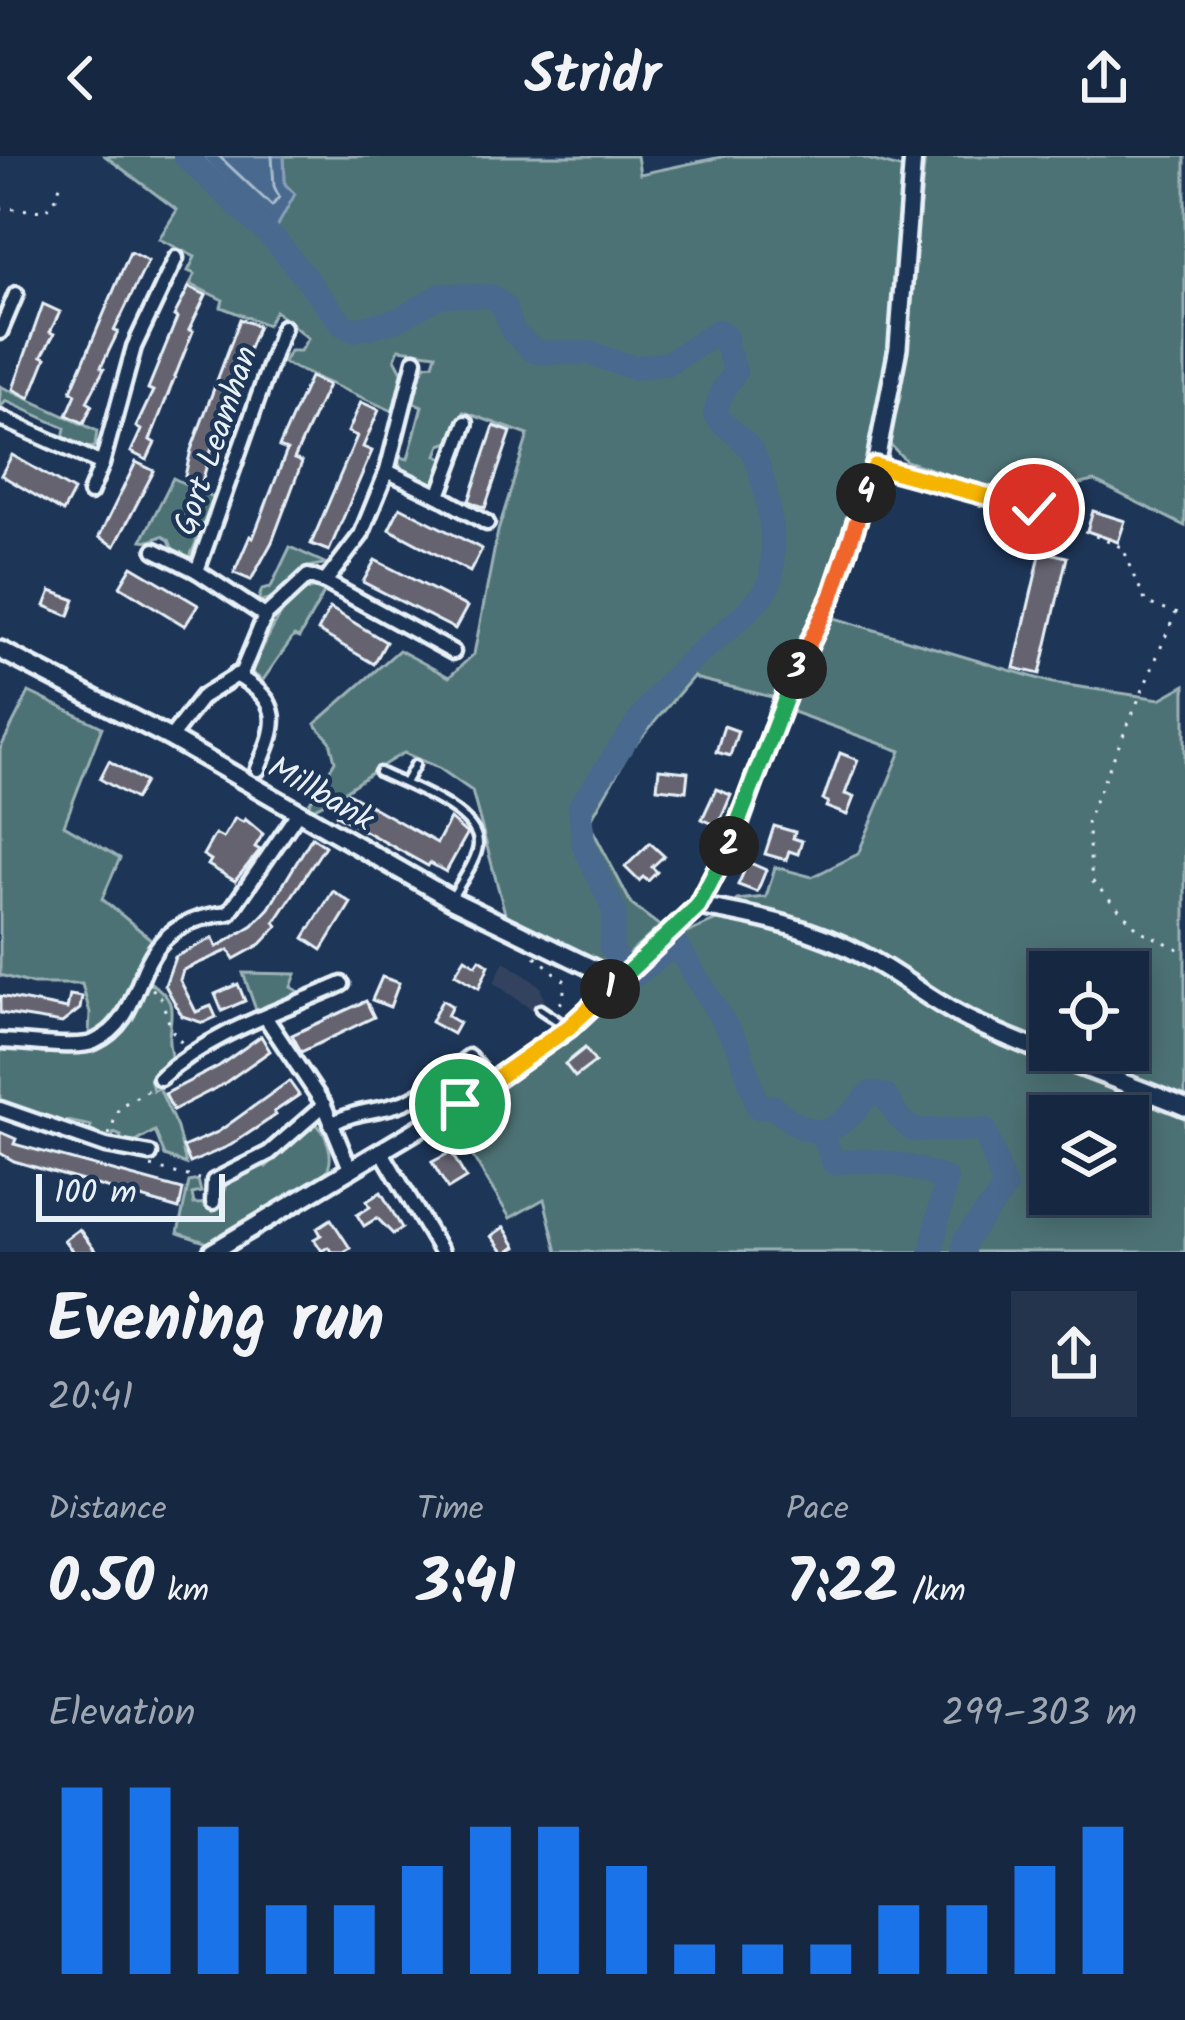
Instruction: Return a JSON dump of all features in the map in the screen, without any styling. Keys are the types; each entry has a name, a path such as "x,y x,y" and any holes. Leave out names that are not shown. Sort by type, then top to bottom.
{"street":[{"path":"212,1252 460,1104 568,1028 698,906 736,832 785,696 832,596 875,466 898,348 913,156"},
{"path":"90,493 134,346 176,258"},
{"path":"0,332 16,294"},
{"name":"Gort Leamhan","path":"197,572 283,327"},
{"path":"325,581 362,536 387,471 415,360"},
{"path":"0,418 102,464"},
{"path":"439,496 466,423"},
{"path":"387,471 487,523"},
{"name":"Gort Leamhan","path":"155,550 265,616"},
{"path":"170,738 202,697 242,672 265,616 308,576 453,652"},
{"name":"Millbank","path":"0,650 170,738 452,900 617,980"},
{"path":"236,675 261,690 274,712 258,770"},
{"path":"0,1041 92,1044 118,1025 158,944 194,917 229,914 297,814"},
{"path":"698,906 770,919 828,938 971,1021 1185,1107"},
{"path":"160,1078 188,1052 222,1033 342,984"},
{"path":"266,1018 324,1106 351,1171"},
{"path":"332,1124 350,1113 396,1105 469,1057 478,1069"},
{"path":"213,1202 214,1181 269,1153 324,1106"},
{"path":"0,1109 106,1146 150,1154"},
{"path":"382,1152 441,1252"}],"lane":[{"path":"404,784 415,765"},
{"path":"379,772 460,813 474,828 478,847 452,900"},
{"path":"540,1009 568,1028"}],"path":[{"path":"0,208 45,211 61,182"},
{"path":"875,466 1034,509 1123,548 1146,603 1185,615"},
{"path":"1176,612 1087,820 1092,881 1139,930 1185,952"},
{"path":"139,982 160,994 171,1029 188,1052"}],"shaded area":[{"path":"504,961 540,986 545,1003 538,1014 494,983"}],"green space":[{"path":"105,156 201,156 276,229 285,184 284,156 637,156 640,174 726,156 857,156 903,169 895,329 874,442 831,572 776,698 698,679 685,671 692,678 629,752 589,823 632,905 660,926 617,965 605,966 506,917 472,791 439,768 404,753 322,804 307,807 335,761 330,741 315,724 399,650 449,677 474,654 498,531 528,435 464,412 455,440 441,445 437,455 444,459 440,483 434,487 411,476 397,456 408,459 422,406 412,402 419,374 433,364 436,354 399,349 395,359 402,372 393,411 283,363 289,351 300,351 308,338 275,311 267,325 221,307 223,300 190,284 195,274 188,271 195,257 159,239 177,210"},
{"path":"925,156 1185,156 1185,526 1094,481 1017,497 906,461 888,442 900,397"},
{"path":"0,386 97,431 95,447 63,438 65,428 6,401 0,408"},
{"path":"173,478 214,498 190,557 174,552 162,536 142,540"},
{"path":"290,547 327,564 304,570 276,595 258,601 262,589 271,587"},
{"path":"318,587 325,591 299,638 294,636 263,680 253,674 286,608"},
{"path":"831,617 1053,683 1160,699 1185,685 1185,1252 557,1252 544,1199 510,1218 450,1119 551,1051 597,1014 633,970 680,936 721,918 737,900 766,897 775,867 812,877 858,854 901,751 787,710"},
{"path":"29,692 102,727 64,825 120,858 102,899 152,940 119,1007 89,1034 90,1013 82,984 33,984 0,975 0,749"},
{"path":"243,973 296,974 291,987 303,994 256,1010"},
{"path":"151,983 171,1007 171,1058 150,1078 177,1128 186,1164 165,1156 155,1131 127,1147 119,1144 121,1136 114,1133 111,1141 89,1134 91,1126 67,1121 65,1128 0,1104 0,1045 46,1054 50,1049 96,1046 115,1035"},
{"path":"314,1122 328,1145 326,1172 214,1245 178,1233 189,1182 198,1180 201,1192 192,1194 194,1204 220,1203 226,1184 263,1164 266,1167"}],"water":[{"path":"201,156 284,156 285,184 295,194 276,229"}],"building":[{"path":"130,252 148,261 114,331 118,332 87,402 92,405 84,423 67,415 76,394 71,391"},
{"path":"189,287 206,295 189,330 193,331 150,440 155,443 147,460 131,452 141,430 136,427 153,391 148,389 174,316"},
{"path":"43,304 60,312 30,398 13,389"},
{"path":"240,319 258,326 219,423 202,482 185,476 191,450"},
{"path":"310,377 328,385 294,459 302,462 272,542 251,580 234,573 250,536 253,538 287,450 279,447"},
{"path":"361,402 379,410 363,447 372,451 329,551 311,544 357,436 348,432"},
{"path":"494,426 511,432 485,508 469,501"},
{"path":"12,455 74,491 63,512 1,475"},
{"path":"136,462 154,471 115,546 99,537"},
{"path":"400,507 482,549 470,572 389,529"},
{"path":"1093,511 1125,521 1118,542 1087,531"},
{"path":"1041,551 1067,557 1040,674 1014,668"},
{"path":"375,560 467,607 455,629 363,582"},
{"path":"132,566 198,605 185,626 120,586"},
{"path":"51,591 75,600 69,616 45,606"},
{"path":"330,608 386,642 374,664 318,631"},
{"path":"724,726 738,731 730,756 716,752"},
{"path":"840,753 858,760 845,794 854,797 847,815 826,807 828,802 823,800"},
{"path":"109,761 145,782 135,799 100,779"},
{"path":"659,769 688,772 686,791 657,788"},
{"path":"716,789 731,795 718,826 702,819"},
{"path":"348,793 437,843 450,819 467,834 446,872 336,815"},
{"path":"235,818 245,819 263,834 255,847 260,850 235,881 208,865 211,860 203,855 215,834 223,838"},
{"path":"774,826 795,832 793,838 802,841 798,854 789,851 786,860 765,854"},
{"path":"312,837 325,846 275,922 278,926 261,944 234,959 229,950 183,970 180,980 196,1012 211,1006 216,1017 203,1023 182,1016 165,985 175,957 213,938 217,947 253,925 269,908"},
{"path":"650,843 664,856 652,867 657,872 648,881 643,877 639,881 625,867"},
{"path":"748,862 766,870 757,892 738,885"},
{"path":"333,891 351,903 322,950 304,938"},
{"path":"465,958 476,965 480,959 489,965 479,988 455,974"},
{"path":"382,977 399,983 390,1007 372,1000"},
{"path":"238,984 245,1001 222,1011 215,994"},
{"path":"70,995 82,997 80,1009 62,1023 0,1013 0,996 67,1009"},
{"path":"442,1000 452,1006 447,1016 459,1023 453,1034 431,1022"},
{"path":"366,1001 374,1017 301,1052 292,1035"},
{"path":"261,1036 270,1051 222,1085 173,1110 165,1094 219,1066"},
{"path":"585,1048 595,1062 575,1077 565,1064"},
{"path":"289,1081 299,1095 276,1115 231,1145 190,1163 183,1147 218,1132"},
{"path":"0,1132 16,1139 14,1144 183,1190 179,1209 14,1161 0,1153"},
{"path":"451,1152 466,1178 448,1189 432,1162"},
{"path":"381,1192 402,1228 393,1234 377,1218 364,1226 357,1215"},
{"path":"331,1219 350,1248 344,1252 328,1247 322,1251 314,1239 321,1235 317,1228"},
{"path":"504,1227 516,1247 507,1252 491,1236"},
{"path":"79,1229 96,1252 73,1252 64,1240"}],"waterway":[{"path":"185,156 277,242 343,325 354,330 398,320 441,295 491,296 504,306 513,332 535,352 589,353 634,368 669,363 718,331 726,337 735,372 715,414 749,447 758,465 770,521 771,577 751,608 665,687 580,806 583,843 615,912 611,947 616,957"},
{"path":"634,976 676,944 739,1047 758,1107 774,1107 802,1127 814,1131 836,1126 870,1093 886,1096 898,1117 913,1130 985,1130 1005,1188 965,1240 963,1252"},
{"path":"821,1132 834,1163 891,1163 946,1179 931,1252"}],"route":[{"path":"460,1104 568,1028 698,906 736,832 785,696 832,596 875,466 1034,509"}]}
